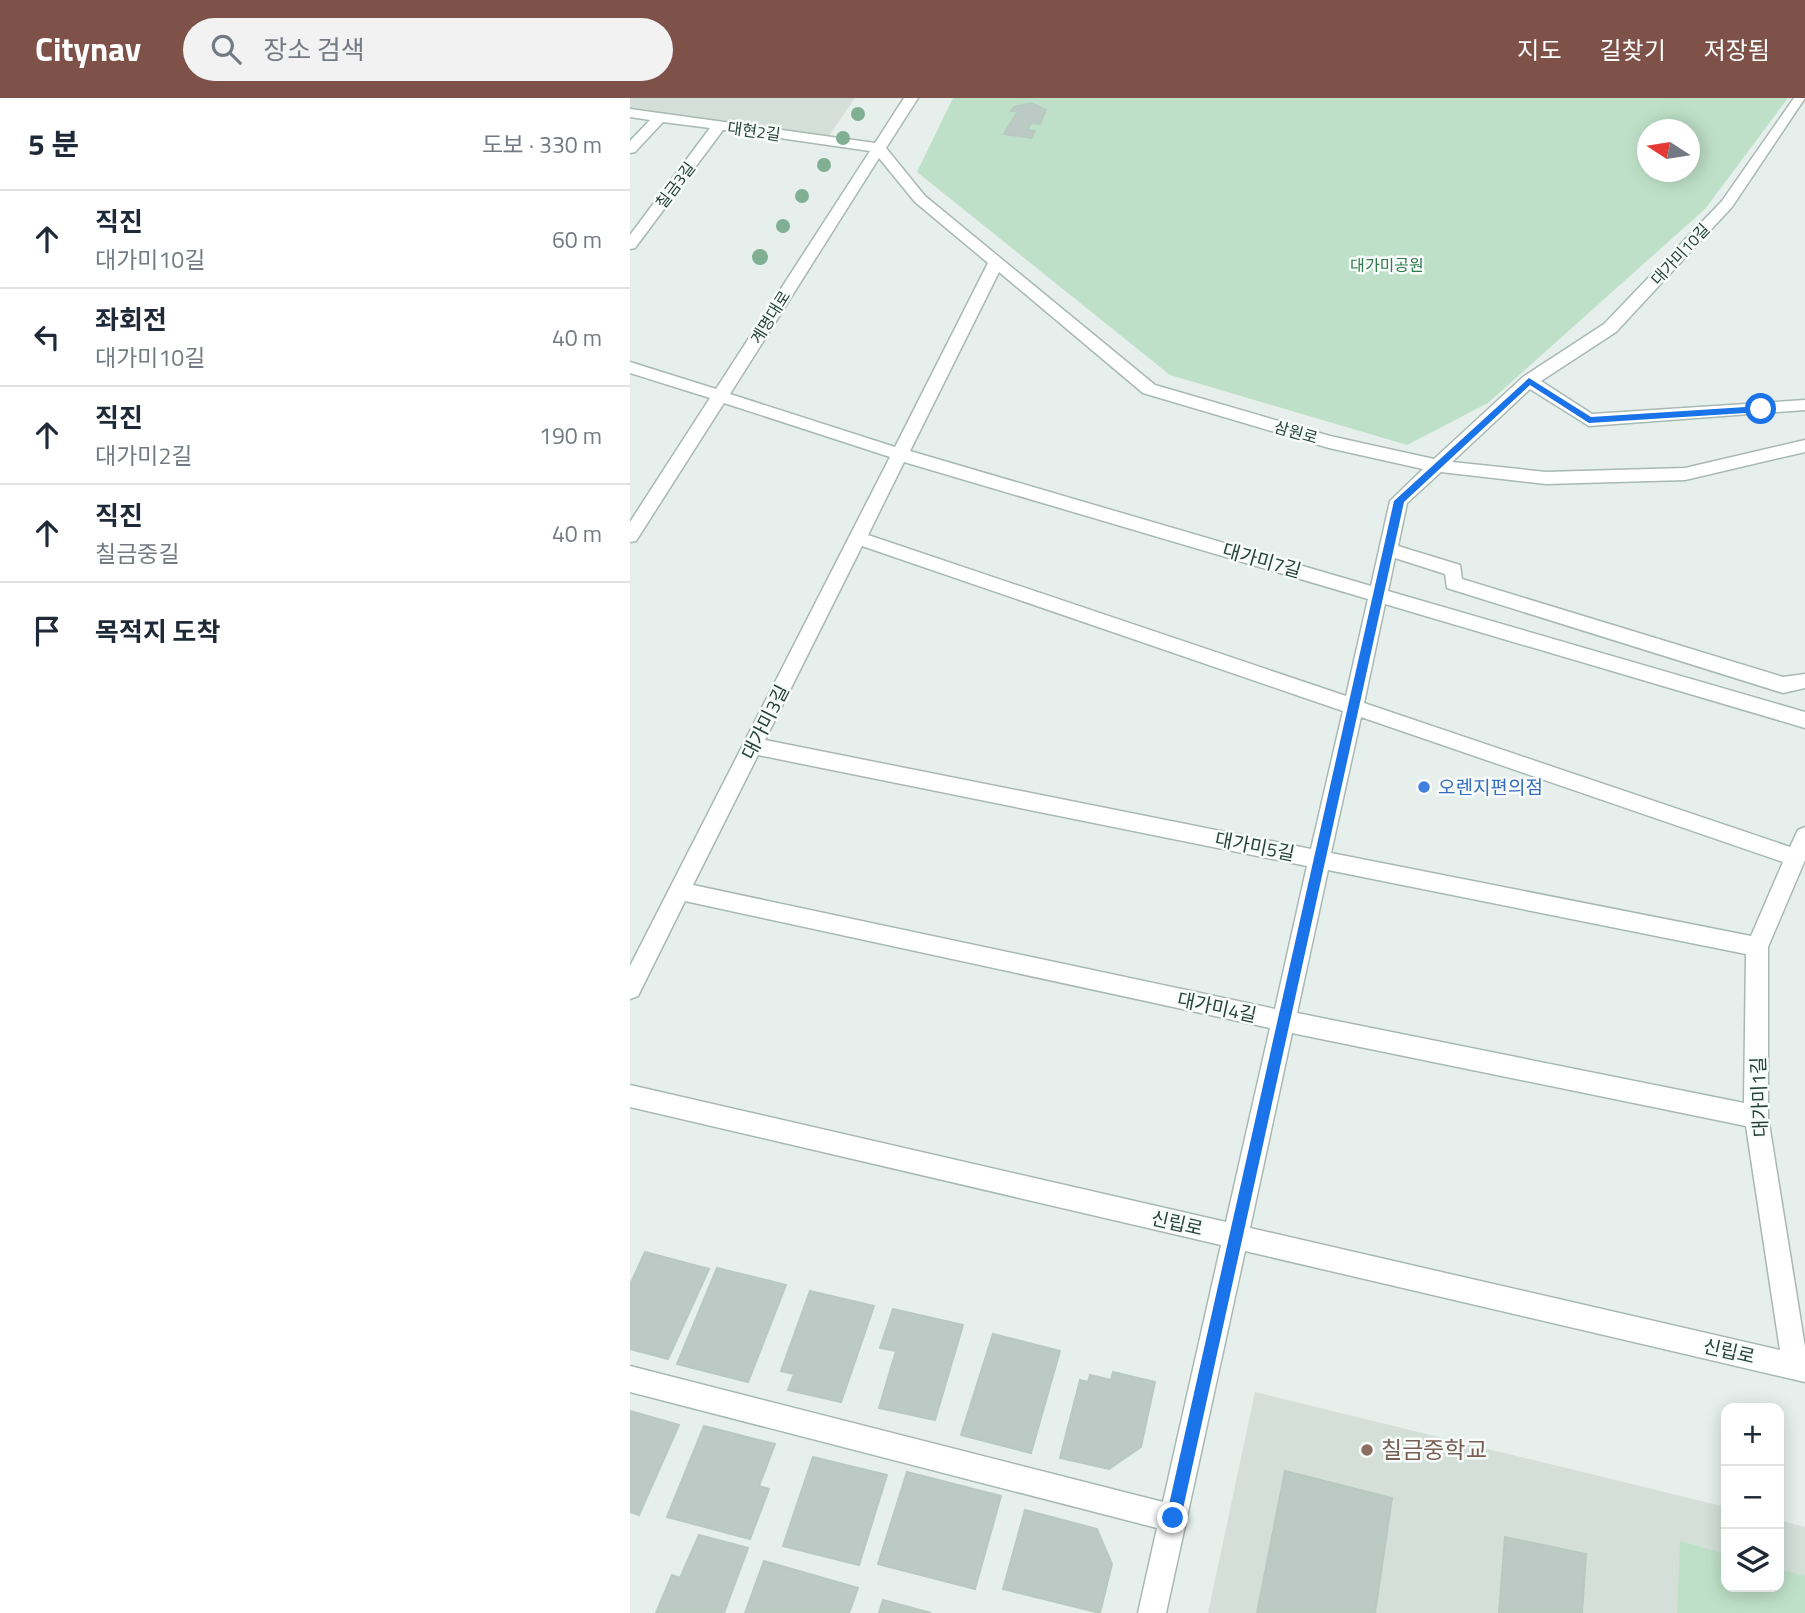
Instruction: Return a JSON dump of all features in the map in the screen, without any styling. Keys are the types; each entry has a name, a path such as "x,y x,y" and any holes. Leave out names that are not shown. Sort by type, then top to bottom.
{"street":[{"name":"계명대로","path":"630,536 911,98"},
{"name":"대가미10길","path":"1152,1613 1399,501 1529,381 1610,328 1727,204 1801,98"},
{"name":"대현2길","path":"630,113 878,148"},
{"path":"630,149 660,117"},
{"name":"칠금3길","path":"630,245 719,126"},
{"name":"삼원로","path":"878,148 920,199 1149,389 1329,442 1437,466 1546,478 1685,474 1805,446"},
{"path":"630,213 651,217"},
{"name":"대가미3길","path":"630,989 996,263"},
{"name":"대가미7길","path":"630,367 900,454 1805,720"},
{"path":"1529,381 1589,420 1805,405"},
{"path":"858,538 1794,857"},
{"path":"1388,550 1454,570 1453,583 1783,685 1805,681"},
{"name":"대가미5길","path":"753,746 1757,947"},
{"name":"대가미1길","path":"1800,1368 1756,1117 1757,947 1805,836"},
{"name":"대가미4길","path":"680,891 1284,1021 1756,1117"},
{"name":"신립로","path":"630,1096 1800,1368"},
{"path":"630,1379 1173,1518"}],"shaded area":[{"path":"630,98 855,98 828,137 630,110"},
{"name":"칠금중학교","path":"1255,1392 1721,1506 1721,1592 1784,1592 1784,1521 1805,1527 1805,1613 1208,1613"}],"green space":[{"name":"대가미공원","path":"953,98 1788,98 1705,209 1488,403 1407,445 1170,375 917,172"},
{"path":"1680,1541 1721,1553 1721,1592 1784,1592 1784,1570 1805,1576 1805,1613 1677,1613"}],"building":[{"path":"1031,103 1046,110 1040,124 1031,123 1027,130 1035,131 1031,138 1004,134 1018,111 1011,111 1014,107"},
{"path":"645,1252 709,1269 668,1359 630,1349 630,1285"},
{"path":"717,1268 786,1285 748,1382 677,1364"},
{"path":"810,1291 874,1306 841,1402 788,1390 794,1374 781,1371"},
{"path":"893,1309 963,1325 935,1420 879,1408 896,1351 880,1348"},
{"path":"993,1334 1060,1351 1031,1453 961,1435"},
{"path":"1113,1372 1155,1382 1141,1447 1109,1469 1060,1458 1080,1380 1088,1382 1090,1375 1111,1380"},
{"path":"630,1411 679,1425 639,1515 630,1512"},
{"path":"704,1426 775,1444 759,1486 769,1489 750,1539 667,1517"},
{"path":"813,1457 887,1475 859,1565 783,1546"},
{"path":"1285,1471 1392,1498 1375,1613 1257,1613"},
{"path":"907,1472 1001,1496 975,1589 878,1564"},
{"path":"1025,1510 1097,1529 1112,1564 1100,1613 1003,1589"},
{"path":"699,1535 748,1548 724,1613 656,1613 672,1575 680,1578"},
{"path":"1505,1537 1586,1554 1582,1613 1499,1613"},
{"path":"764,1561 858,1588 849,1613 745,1613"},
{"path":"883,1600 931,1613 879,1613"}],"place":[{"name":"오렌지편의점","path":"1424,787"},
{"name":"칠금중학교","path":"1367,1450"}],"route":[{"path":"1173,1518 1399,501 1529,381 1589,420 1761,409"}]}
